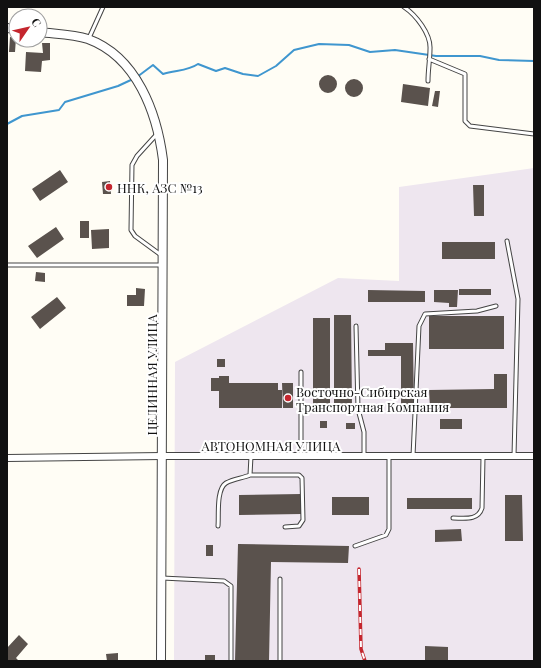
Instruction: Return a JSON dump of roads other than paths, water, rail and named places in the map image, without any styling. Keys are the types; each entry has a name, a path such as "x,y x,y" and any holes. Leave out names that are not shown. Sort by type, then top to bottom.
{"street":[{"path":"48,33 88,39"},
{"name":"ЦЕЛИННАЯ УЛИЦА","path":"88,39 111,52 126,66 145,93 159,131 163,160 161,661"},
{"name":"АВТОНОМНАЯ УЛИЦА","path":"7,458 162,456 534,456"}],"lane":[{"path":"88,39 103,7"},
{"path":"404,7 425,31 430,47 428,59 428,80"},
{"path":"428,59 465,74 465,121 467,124 470,126 534,134"},
{"path":"159,131 137,156 132,165 131,230 135,236 163,256"},
{"path":"507,241 518,299 514,456"},
{"path":"7,265 163,265"},
{"path":"413,456 419,326 422,318 425,314 477,311 496,306"},
{"path":"356,326 358,409 364,432 364,456"},
{"path":"301,372 301,456"},
{"path":"250,456 250,475"},
{"path":"355,546 386,535 389,529 389,456"},
{"path":"453,518 476,517 480,514 482,508 483,457"},
{"path":"218,526 219,499 224,484 250,475 299,475 302,478 303,520 298,526 285,527"},
{"path":"162,578 224,581 231,586 231,661"},
{"path":"280,579 280,661"}],"waterway":[{"path":"137,77 153,65 163,74 186,69 198,64 216,71 225,68 243,74 258,76 276,66 294,50 319,44 349,45 370,52 395,50 436,56 480,56 499,60 534,61"},
{"path":"7,124 22,116 59,110 65,102 118,86 133,79"}],"railway":[{"path":"359,569 361,649 365,661"}],"place":[{"name":"ННК, АЗС №13","path":"109,187"},
{"name":"Восточно-Сибирская Транспортная Компания","path":"288,398"}]}
